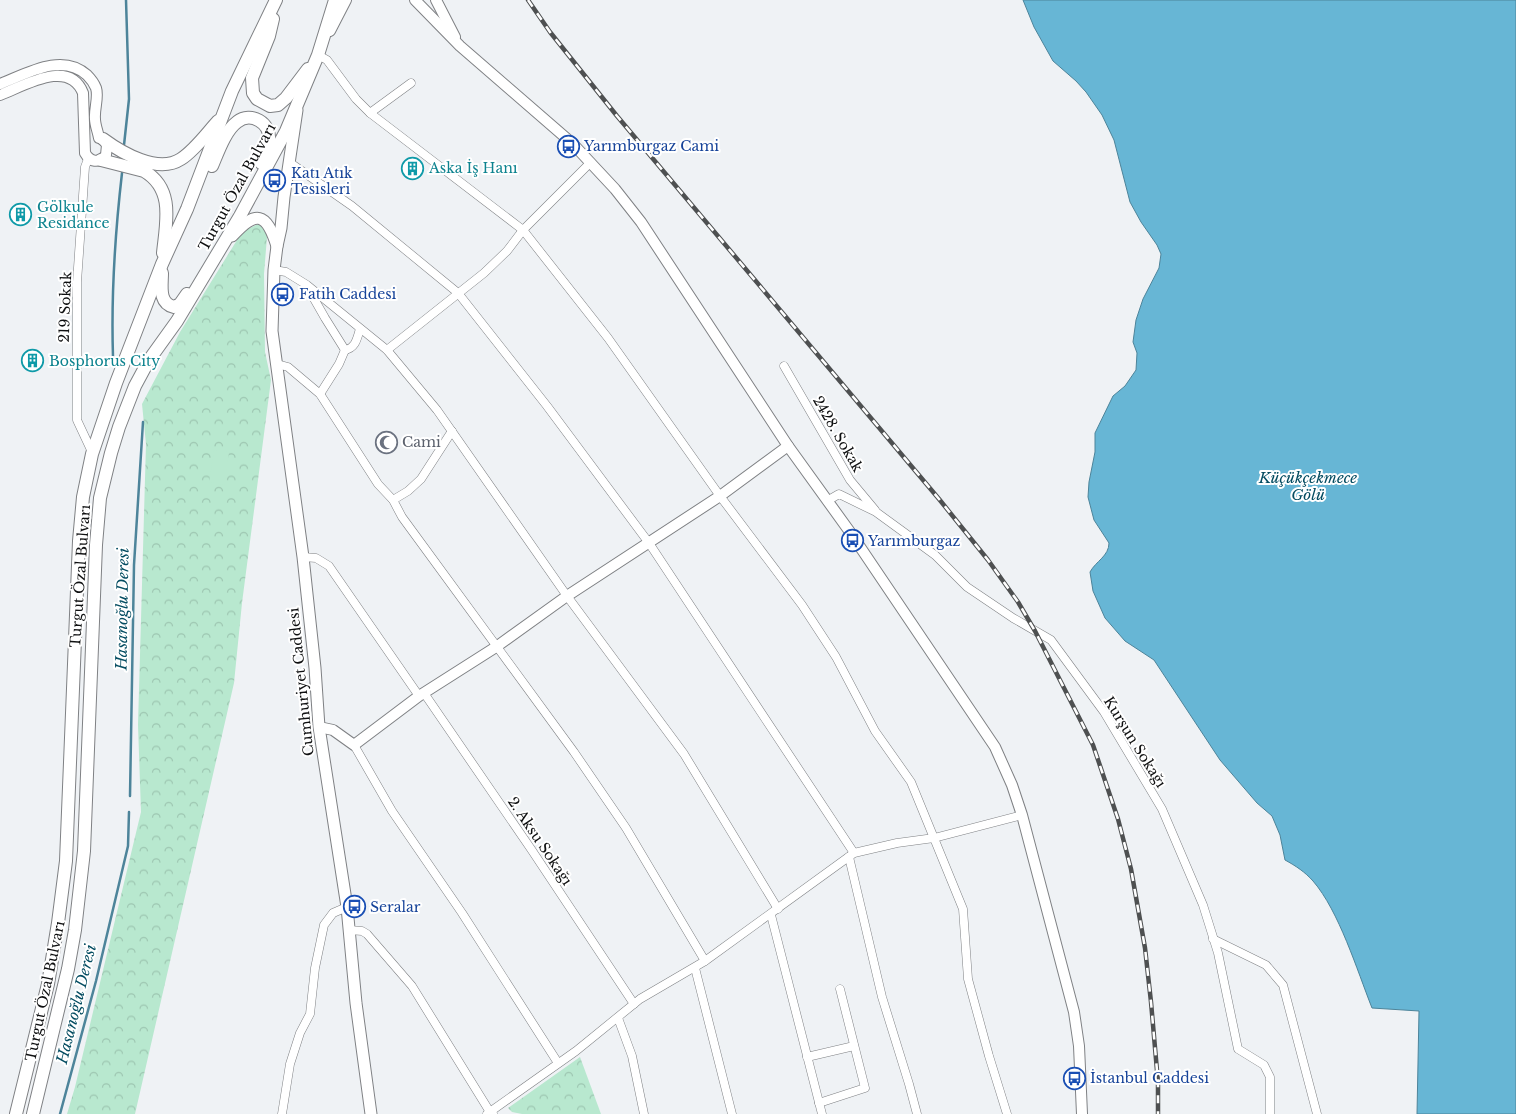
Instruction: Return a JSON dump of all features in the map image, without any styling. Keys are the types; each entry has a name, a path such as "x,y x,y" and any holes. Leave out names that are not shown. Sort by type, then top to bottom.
{"main road":[{"path":"277,0 269,36 252,78 253,93 257,99 270,106 278,105 286,98 318,55"},
{"name":"Turgut Özal Bulvarı","path":"16,1114 48,984 66,861 79,541 83,497 92,454 116,383 232,91 277,0"},
{"name":"Turgut Özal Bulvarı","path":"33,1114 68,969 74,930 84,850 94,574 100,498 119,427 135,386 148,360 178,321 240,216 286,131 318,55 335,0"},
{"name":"Cumhuriyet Caddesi","path":"298,104 274,270 272,331 303,557 315,668 319,727 347,907 356,1004 371,1114"},
{"path":"101,139 119,151 136,158 164,165 181,159 190,152 224,115"},
{"path":"175,234 199,195 232,126 239,120 253,118 265,125 270,139 240,216"},
{"path":"95,159 144,171 161,188 166,198 168,210 162,264 162,298 165,303 174,307 185,297 221,248 244,222 251,218 263,220 268,224 277,246"}],"street":[{"path":"346,0 318,55 327,60 356,100 370,113 523,230 608,338 720,496 802,605 836,657 875,731 911,782 963,909 968,979 1007,1114"},
{"path":"415,0 460,46 556,128 591,162 641,222 788,446 828,501 995,746 1012,785 1022,815 1074,1012 1079,1046 1082,1114"},
{"path":"436,0 460,46"},
{"path":"0,84 44,67 58,64 72,66 84,72 96,89 95,119 101,139 107,145 108,152 95,159 84,153 86,143 83,93 80,86 74,80 57,75 0,95"},
{"path":"370,113 411,83"},
{"path":"86,143 92,138 101,139"},
{"name":"219 Sokak","path":"92,454 77,420 78,282 85,167 95,159"},
{"path":"289,162 352,206 458,293 547,406 648,543 852,855 882,997 909,1084 916,1114"},
{"path":"387,350 484,273 507,252 523,230 591,162"},
{"path":"274,270 286,272 306,285 387,350 437,410 567,596 684,754 778,909"},
{"path":"306,285 345,350"},
{"path":"345,350 350,349 356,342 360,329"},
{"path":"320,394 339,364 345,350"},
{"path":"277,364 288,367 320,394 378,484 393,500 402,516 574,752 626,828 705,961"},
{"name":"2428. Sokak","path":"784,366 850,480 876,512"},
{"path":"393,500 421,480 452,431"},
{"path":"354,746 422,695 496,647 567,596 720,496 788,446"},
{"name":"Kurşun Sokağı","path":"828,501 839,494 876,512 935,555 967,587 1013,618 1051,640 1104,712 1162,809 1203,905 1213,939 1238,1048 1264,1065 1270,1077 1270,1114"},
{"name":"2. Aksu Sokağı","path":"303,557 316,558 329,566 532,849 634,1004"},
{"path":"319,727 333,730 354,746 392,811 462,913 558,1063"},
{"path":"349,930 362,931 367,934 412,986 490,1113 618,1018 634,1004 695,968 852,855 897,843 934,838 1022,815"},
{"path":"282,1114 290,1064 300,1033 310,1014 315,968 324,925 328,917 335,911 347,907"},
{"path":"770,915 822,1114"},
{"path":"1213,939 1266,965 1283,985 1317,1114"},
{"path":"695,968 732,1114"},
{"path":"819,1103 865,1088 840,990"},
{"path":"618,1018 632,1056 644,1114"},
{"path":"807,1057 854,1046"}],"green space":[{"path":"260,223 265,227 267,237 264,274 265,352 271,380 242,603 234,683 135,1114 67,1114 141,812 138,725 146,444 142,404 180,332 242,232"},
{"path":"214,450 229,452 225,485 209,482"},
{"path":"580,1057 601,1114 522,1114 512,1112 508,1108"}],"water":[{"name":"Küçükçekmece Gölü","path":"1023,0 1516,0 1516,1114 1417,1114 1419,1011 1372,1008 1347,941 1331,908 1313,881 1300,869 1285,860 1280,835 1272,816 1257,803 1220,760 1154,660 1125,641 1105,618 1093,591 1090,572 1105,555 1109,543 1094,520 1088,497 1095,452 1095,433 1113,396 1125,386 1136,370 1137,353 1133,342 1136,320 1143,299 1159,268 1161,254 1130,202 1114,140 1102,115 1086,92 1053,61 1034,27"}],"waterway":[{"name":"Hasanoğlu Deresi","path":"124,145 129,99 126,0"},
{"name":"Hasanoğlu Deresi","path":"113,357 114,265 122,173"},
{"name":"Hasanoğlu Deresi","path":"130,796 134,565 143,422"},
{"name":"Hasanoğlu Deresi","path":"60,1114 96,981 128,846 129,812"}],"railway":[{"path":"528,0 550,32 617,116 939,499 988,560 1018,602 1035,631 1093,745 1118,819 1131,869 1145,948 1151,1002 1158,1082 1158,1114"}],"place":[{"name":"Yarımburgaz Cami","path":"568,146"},
{"name":"Aska İş Hanı","path":"413,168"},
{"name":"Katı Atık Tesisleri","path":"275,181"},
{"name":"Gölkule Residance","path":"21,215"},
{"name":"Fatih Caddesi","path":"283,294"},
{"name":"Bosphorus City","path":"33,361"},
{"name":"Cami","path":"386,442"},
{"name":"Yarımburgaz","path":"852,541"},
{"name":"Seralar","path":"354,907"},
{"name":"İstanbul Caddesi","path":"1074,1078"}]}
